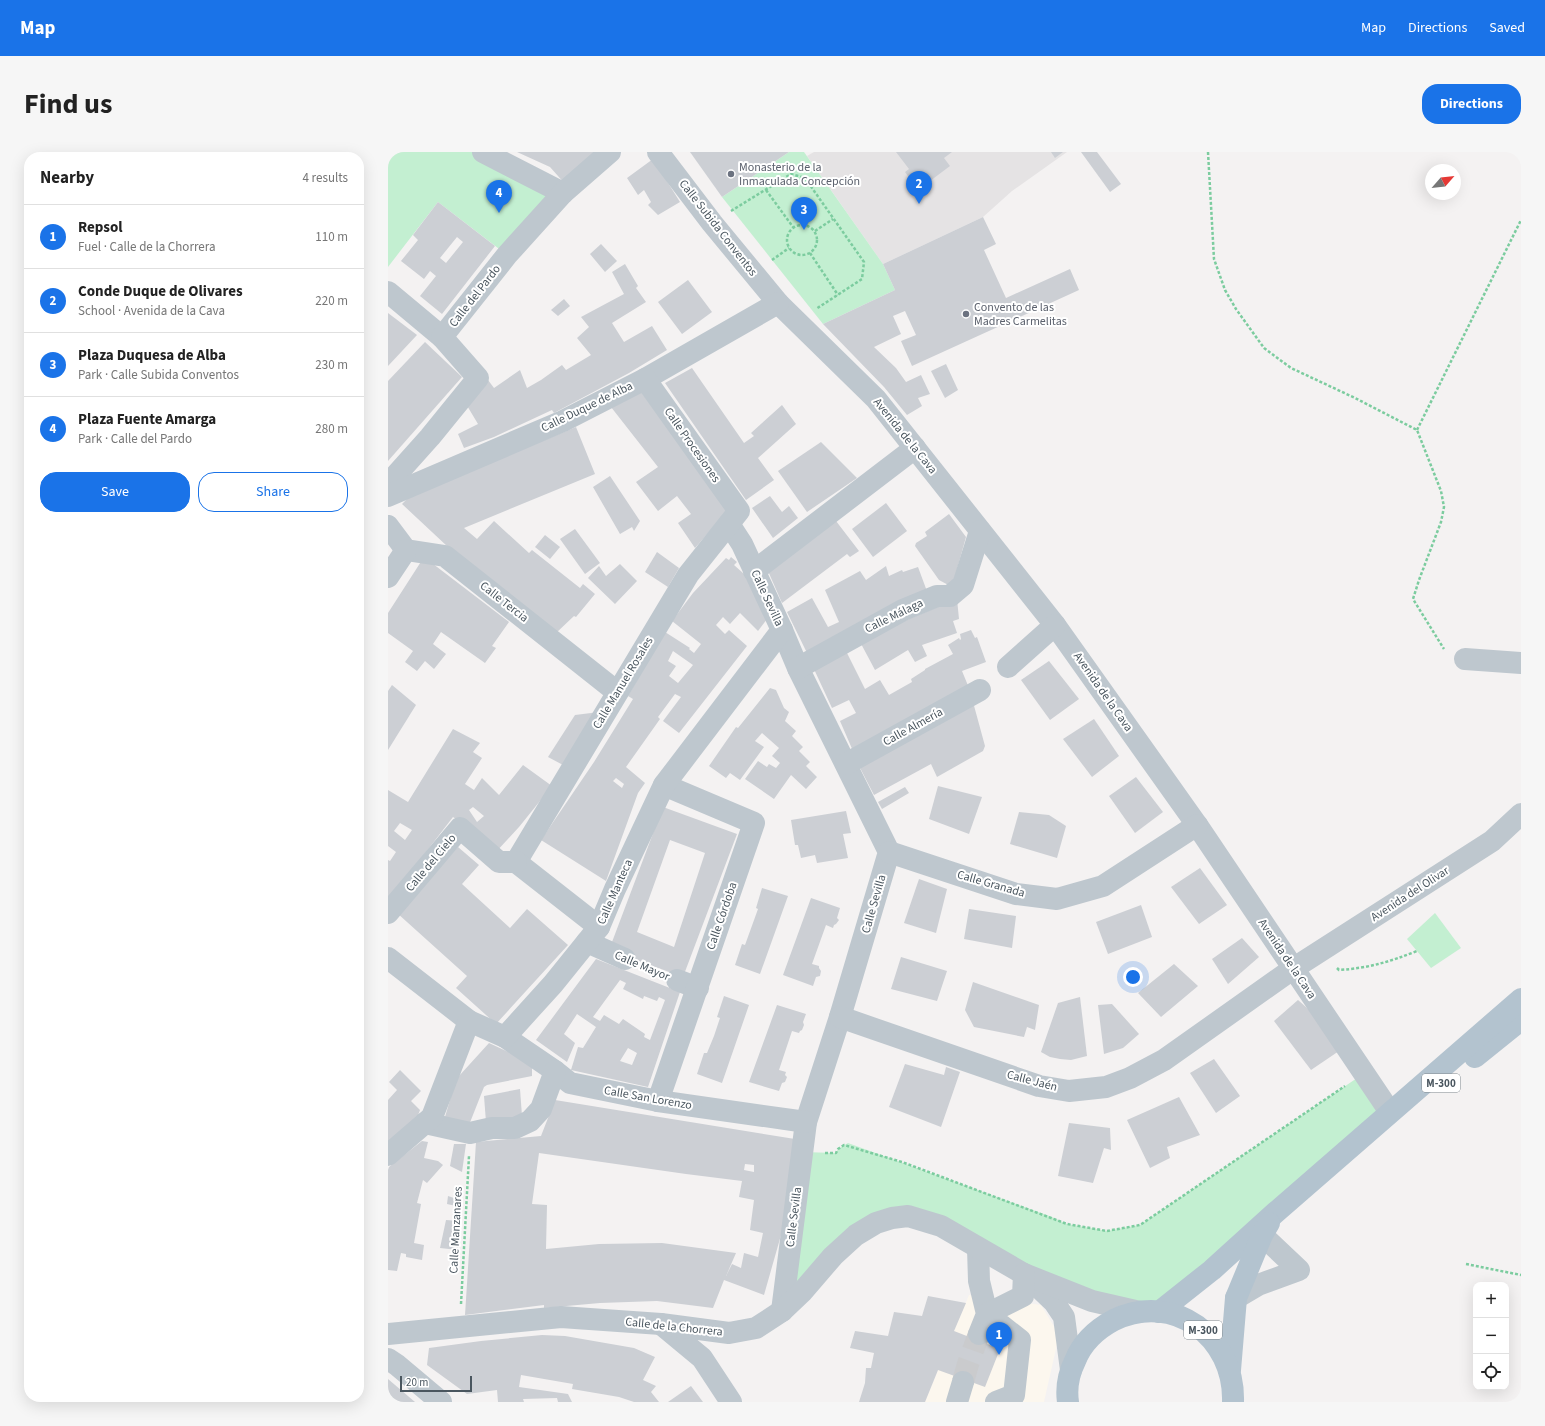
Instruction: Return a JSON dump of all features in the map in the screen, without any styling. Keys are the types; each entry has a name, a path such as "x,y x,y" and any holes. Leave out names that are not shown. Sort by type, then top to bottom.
{"main road":[{"name":"M-300","path":"1149,1312 1212,1270 1390,1112 1521,999"},
{"name":"M-300","path":"1357,1142 1442,1082 1521,1020"},
{"name":"M-300","path":"1230,1370 1236,1298 1262,1235 1276,1212"},
{"name":"M-300","path":"1066,1399 1071,1370 1078,1352 1090,1337 1105,1325 1121,1317 1149,1312 1174,1315 1190,1321 1203,1330 1215,1342 1224,1355 1230,1370 1234,1388 1233,1402"}],"street":[{"name":"Calle del Pardo","path":"388,484 430,437 478,378 442,337 507,255 563,193 610,152"},
{"name":"Calle Subida Conventos","path":"658,152 712,223 778,303"},
{"path":"492,154 563,193"},
{"path":"388,292 442,337"},
{"name":"Avenida de la Cava","path":"778,303 876,399 1055,625 1196,825 1390,1112"},
{"name":"Calle Duque de Alba","path":"388,496 563,421 645,379 778,303"},
{"name":"Calle Procesiones","path":"645,379 734,518"},
{"path":"754,570 915,448"},
{"name":"Calle Sevilla","path":"734,518 742,544 798,668 889,852 840,1017 806,1122 782,1311"},
{"name":"Calle Manuel Rosales","path":"516,862 688,575 734,518"},
{"path":"388,526 406,550 388,577"},
{"name":"Calle Málaga","path":"798,668 903,610 937,596 950,596 963,585 980,531"},
{"name":"Calle Tercia","path":"406,550 445,556 617,692"},
{"path":"1008,667 1055,625"},
{"name":"Calle Manteca","path":"505,1037 553,984 593,935 664,785 782,630"},
{"path":"1465,659 1521,663"},
{"name":"Calle Almería","path":"846,764 980,690"},
{"name":"Calle Córdoba","path":"658,1101 754,824 664,785"},
{"name":"Avenida del Olivar","path":"1294,968 1492,841 1521,814"},
{"name":"Calle Granada","path":"889,852 1016,894 1057,899 1103,886 1196,825"},
{"name":"Calle del Cielo","path":"388,913 460,828 499,862 516,862"},
{"name":"Calle Mayor","path":"516,862 593,935 625,959"},
{"path":"388,958 470,1021 505,1037"},
{"name":"Calle Jaén","path":"840,1017 1040,1086 1069,1090 1106,1087 1130,1078 1164,1060 1294,968"},
{"name":"Calle Mayor","path":"677,980 698,988"},
{"path":"388,1155 432,1117 470,1021"},
{"name":"Calle San Lorenzo","path":"505,1037 570,1083 658,1101 806,1122"},
{"path":"425,1123 470,1133 492,1128 515,1128 530,1120 541,1108 555,1071"},
{"name":"Calle de la Chorrera","path":"388,1334 561,1317 661,1324 730,1333 756,1328 782,1311 802,1292 833,1256 856,1235 876,1223 892,1218 908,1216 941,1226 1024,1274"},
{"path":"1236,1298 1258,1285 1299,1270 1262,1235"},
{"path":"978,1248 983,1324"},
{"path":"1024,1274 1092,1301 1149,1312"},
{"path":"983,1324 1023,1296 1024,1274"},
{"path":"1024,1274 1054,1302 1064,1317 1071,1370"},
{"path":"661,1324 702,1358 731,1402"},
{"path":"983,1324 1020,1340 1014,1395 996,1402"},
{"path":"388,1359 441,1402"}],"path":[{"path":"1208,152 1214,259 1225,290 1236,309 1264,348 1291,368 1356,398 1417,430 1441,491 1444,507 1441,522 1413,600 1444,649 1465,659"},
{"path":"712,223 791,174 805,178 864,262 862,279 797,321"},
{"path":"766,190 794,227"},
{"path":"815,231 834,219"},
{"path":"1417,430 1521,220"},
{"path":"803,224 815,231 817,236 816,245 810,253 801,255 792,252 789,248 787,239 788,234 794,227 803,224"},
{"path":"810,253 838,294"},
{"path":"1323,950 1339,970 1361,968 1386,963 1417,952"},
{"name":"Calle Mayor","path":"625,959 677,980"},
{"path":"844,1145 902,1162 1067,1224 1107,1231 1140,1224 1363,1074"},
{"name":"Calle Manzanares","path":"460,1328 470,1133"},
{"path":"1466,1264 1521,1275"}],"shaded area":[{"path":"814,152 1067,152 1012,191 983,217 883,264 807,156"},
{"path":"969,1295 1041,1305 1056,1330 1057,1344 1044,1402 925,1402"}],"green space":[{"path":"388,152 483,152 563,193 507,255 438,202 388,267"},
{"path":"789,152 804,152 883,264 895,290 823,324 722,197"},
{"path":"1435,913 1461,948 1431,968 1407,939"},
{"path":"1363,1074 1390,1112 1159,1312 1092,1301 941,1226 892,1218 782,1311 802,1152 836,1153 838,1149 848,1143 1052,1217 1067,1224 1107,1231 1140,1225"}],"building":[{"path":"517,152 600,152 566,185 550,167"},
{"name":"Monasterio de la Inmaculada Concepción","path":"690,152 789,152 722,197"},
{"path":"896,152 952,152 944,158 950,166 918,190 905,172 909,169"},
{"path":"1051,152 1063,152 1055,158"},
{"path":"1081,152 1097,152 1121,184 1110,192"},
{"path":"653,159 680,202 658,215 648,205 651,202 644,190 638,195 627,178"},
{"path":"438,202 495,246 442,314 420,296 436,276 430,271 424,279 401,261 418,240 413,235","holes":["457,237 463,242 446,263 440,258"]},
{"name":"Convento de las Madres Carmelitas","path":"983,217 996,244 984,250 1006,298 1070,269 1079,290 912,366 901,341 916,335 905,311 893,316 901,334 874,347 896,368 906,382 921,375 930,394 918,398 922,406 907,415 884,387 823,324 895,290 883,264"},
{"path":"601,244 617,261 605,272 590,254"},
{"path":"625,264 638,286 636,288 646,302 612,323 624,342 652,326 667,350 629,373 554,413 552,410 494,437 464,448 458,434 478,424 466,404 488,380 494,388 520,370 527,388 562,365 566,370 591,355 577,338 589,327 581,317 624,294 612,272"},
{"path":"688,280 712,312 682,334 658,302"},
{"path":"564,299 570,306 558,316 551,310"},
{"path":"388,313 417,335 388,366"},
{"path":"425,342 462,377 388,461 388,381"},
{"path":"946,364 958,390 945,398 931,371"},
{"path":"692,368 744,443 754,436 751,433 782,405 796,424 758,458 774,480 746,500 665,383"},
{"path":"639,389 728,510 695,548 678,523 691,514 677,496 658,511 636,482 658,467 611,407"},
{"path":"576,427 595,474 464,528 477,539 494,521 529,553 532,550 580,588 583,584 595,594 576,617 574,616 555,634 494,590 402,504 410,496"},
{"path":"821,442 857,478 807,512 778,471"},
{"path":"610,476 640,521 634,531 632,527 620,534 593,487"},
{"path":"770,496 782,512 789,506 798,518 773,538 752,508"},
{"path":"886,503 907,531 873,557 852,529"},
{"path":"949,514 966,537 952,587 939,580 915,546 916,543 927,536 925,532"},
{"path":"836,521 859,551 850,557 847,554 782,603 768,571"},
{"path":"575,529 600,563 585,574 560,539"},
{"path":"545,535 560,547 550,559 535,547"},
{"path":"657,552 679,568 668,587 645,572"},
{"path":"424,557 509,622 492,646 496,648 485,663 441,632 433,644 446,654 434,669 425,661 417,671 405,662 413,651 388,633 388,613"},
{"path":"731,557 737,562 734,565 753,582 770,615 758,631 740,613 730,624 723,617 716,625 725,634 729,630 747,646 679,733 663,721 681,697 675,694 658,717 660,719 626,767 645,783 638,793 606,881 541,840 594,762 633,699 628,696 665,632 690,648 689,649 694,653 701,644 672,621 693,593 726,558 729,560","holes":["673,651 693,665 678,683 669,676 676,666 668,661","616,778 624,784 622,788 613,781"]},
{"path":"620,564 637,581 615,604 588,578 599,566 606,576"},
{"path":"886,566 889,576 902,570 903,572 918,567 928,594 807,653 787,612 812,598 828,627 839,622 825,590 860,571 866,580"},
{"path":"957,599 959,619 953,621 957,633 922,645 927,656 915,662 908,650 875,670 859,640"},
{"path":"971,630 975,638 977,637 986,662 962,671 969,688 853,751 840,721 856,713 849,700 832,708 813,667 845,649 865,689 880,680 889,695 912,682 911,679 925,669 953,654 948,645 959,638 960,640 960,634"},
{"path":"1049,661 1079,699 1050,720 1021,680"},
{"path":"392,685 416,705 388,750 388,691"},
{"path":"770,688 776,690 784,708 789,712 785,721 796,731 792,736 803,747 799,751 810,762 806,766 817,777 806,789 791,775 774,799 745,779 758,761 767,767 769,764 776,768 780,763 772,756 779,748 762,733 755,741 764,747 740,780 730,773 726,778 709,766 736,727 738,728"},
{"path":"973,702 985,746 983,751 937,777 931,764 874,795 858,764"},
{"path":"599,712 563,765 548,757 575,715"},
{"path":"1094,719 1119,756 1092,777 1063,739"},
{"path":"453,729 480,743 473,752 482,758 465,784 474,790 482,778 499,795 523,765 552,786 519,827 495,853 469,828 453,817 388,901 388,860 390,861 396,852 388,846 388,790 408,802","holes":["473,807 484,816 477,822 469,810","400,823 412,830 405,840 394,831"]},
{"path":"1136,777 1163,812 1135,833 1109,796"},
{"path":"938,786 982,797 969,834 929,819"},
{"path":"905,787 909,793 882,809 878,802"},
{"path":"663,807 737,834 683,977 609,950","holes":["670,840 705,853 674,947 637,932"]},
{"path":"846,811 851,833 843,834 848,858 817,863 815,855 801,858 798,845 795,845 791,820"},
{"path":"1019,812 1049,815 1066,826 1057,858 1010,844"},
{"path":"458,847 479,865 462,884 510,928 527,909 568,945 496,1024 456,988 467,976 397,913"},
{"path":"1200,868 1227,905 1199,924 1171,887"},
{"path":"919,879 947,889 936,933 904,923"},
{"path":"762,888 788,896 760,974 735,965 742,944 745,945 758,909 756,908"},
{"path":"811,898 840,908 837,918 839,920 833,928 826,925 812,964 819,966 821,971 820,976 816,977 813,986 783,975"},
{"path":"1141,905 1152,937 1108,954 1096,922"},
{"path":"969,909 1016,916 1012,948 964,939"},
{"path":"1242,938 1259,957 1228,984 1212,959"},
{"path":"901,957 947,971 937,1001 891,989"},
{"path":"596,959 680,992 648,1087 571,1070 578,1047 583,1048 596,1027 577,1014 564,1034 575,1043 567,1062 536,1040","holes":["620,980 626,983 623,989 643,999 644,996 657,1001 659,997 665,1000 650,1040 644,1037 645,1034 623,1019 619,1024 604,1015 600,1021 593,1017","628,1048 637,1053 632,1065 620,1061"]},
{"path":"1174,964 1198,986 1161,1017 1138,993"},
{"path":"973,982 1039,1005 1035,1030 1027,1027 1024,1037 974,1027 965,1010"},
{"path":"724,996 749,1005 722,1083 697,1074 704,1053 707,1053 714,1036 720,1018 717,1017"},
{"path":"1080,997 1087,1056 1071,1060 1050,1057 1041,1052 1058,1003"},
{"path":"1298,1000 1325,1024 1339,1051 1311,1070 1274,1021"},
{"path":"1112,1004 1139,1034 1123,1048 1104,1054 1098,1005"},
{"path":"777,1005 806,1014 802,1030 799,1033 792,1031 779,1070 786,1072 785,1075 787,1077 785,1082 782,1083 779,1091 749,1082"},
{"path":"489,1043 532,1063 532,1076 487,1085 484,1087 469,1125 445,1117 457,1076 459,1076"},
{"path":"1214,1059 1240,1096 1216,1113 1190,1073"},
{"path":"905,1064 944,1075 946,1067 960,1072 941,1127 889,1107"},
{"path":"400,1070 421,1091 411,1101 420,1110 417,1118 388,1143 388,1100 397,1090 389,1082"},
{"path":"520,1089 522,1116 486,1122 484,1096"},
{"path":"1179,1097 1200,1135 1167,1147 1170,1158 1150,1168 1127,1120"},
{"path":"555,1100 795,1139 787,1214 764,1295 724,1280 713,1308 657,1301 600,1303 544,1308 544,1305 465,1315 476,1142 541,1136","holes":["539,1153 742,1181 739,1197 754,1200 750,1230 763,1233 758,1257 744,1253 741,1268 732,1264 726,1276 736,1253 662,1243 599,1244 546,1249 547,1205 532,1204","745,1164 754,1165 754,1172 744,1170"]},
{"path":"1069,1123 1110,1128 1111,1150 1104,1148 1093,1183 1058,1176"},
{"path":"422,1141 428,1142 424,1158 438,1161 443,1165 427,1183 423,1180 417,1203 421,1204 414,1243 424,1245 422,1260 406,1257 406,1254 401,1253 397,1271 388,1270 388,1170 389,1167"},
{"path":"454,1144 466,1144 462,1172 450,1166"},
{"path":"448,1196 457,1199 456,1206 447,1204"},
{"path":"446,1220 460,1221 458,1250 440,1248"},
{"path":"928,1296 966,1303 954,1331 1000,1349 985,1387 938,1370 925,1402 859,1402 865,1383 866,1368 871,1368 874,1353 850,1348 855,1331 888,1336 894,1312 922,1316"},
{"path":"542,1335 565,1336 634,1348 655,1357 643,1380 656,1386 651,1392 659,1402 634,1402 619,1397 572,1389 573,1384 521,1375 519,1387 568,1394 572,1402 558,1402 557,1398 523,1399 524,1402 498,1402 497,1390 467,1394 427,1365 429,1348"},
{"path":"388,1379 415,1402 388,1402"},
{"path":"691,1386 703,1402 668,1402"}],"tunnel":[{"path":"963,1382 979,1334"}],"place":[{"name":"Monasterio de la Inmaculada Concepción","path":"731,174"},
{"name":"Conde Duque de Olivares","path":"919,204"},
{"name":"Plaza Fuente Amarga","path":"499,213"},
{"name":"Plaza Duquesa de Alba","path":"804,230"},
{"name":"Convento de las Madres Carmelitas","path":"966,314"},
{"name":"Repsol","path":"999,1355"}]}
